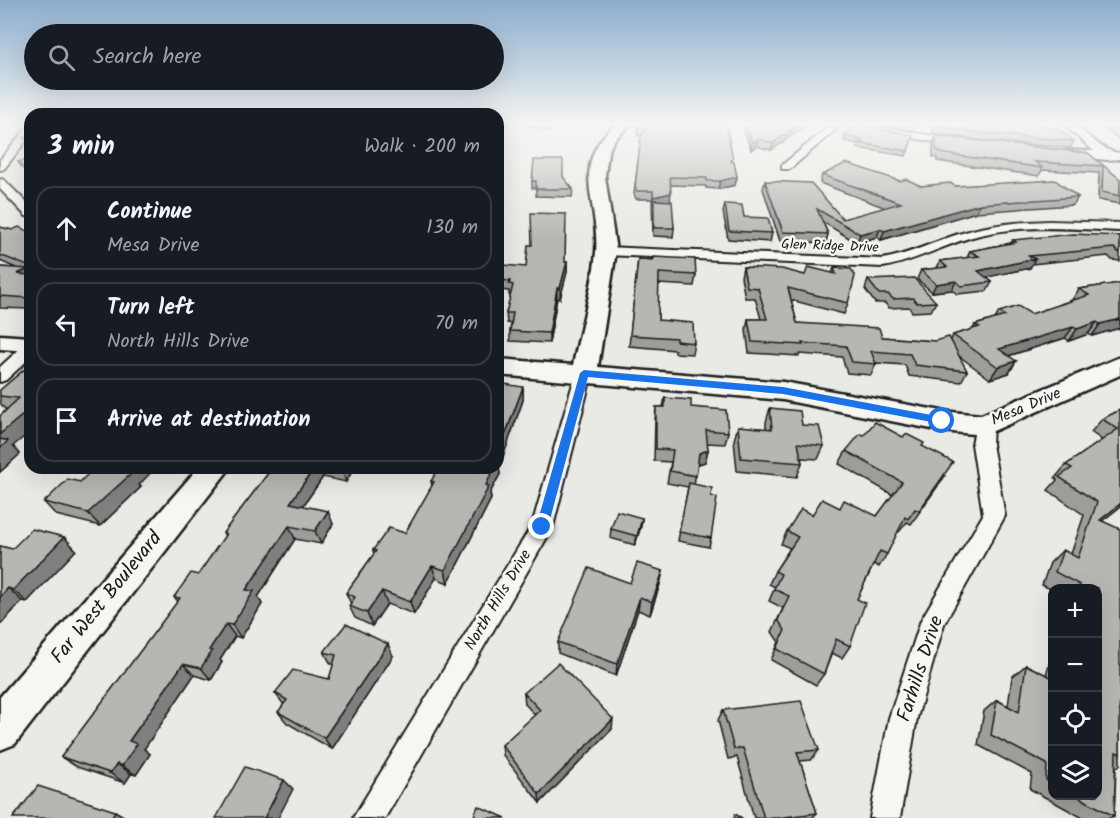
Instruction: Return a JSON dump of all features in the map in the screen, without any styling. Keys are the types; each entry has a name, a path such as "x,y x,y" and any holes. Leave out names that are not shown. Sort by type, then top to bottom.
{"street":[{"name":"North Hills Drive","path":"368,818 542,527 584,373 606,251 597,176 599,162"},
{"path":"786,167 792,162"},
{"path":"0,182 24,207"},
{"name":"Glen Ridge Drive","path":"606,251 883,263 900,261 976,233 997,229 1041,225 1120,227"},
{"path":"0,342 24,344"},
{"path":"0,376 24,354"},
{"name":"Mesa Drive","path":"504,367 783,391 942,421 984,425 1120,365"},
{"name":"Farhills Drive","path":"885,818 903,718 933,620 994,516 982,444 984,425"},
{"name":"Far West Boulevard","path":"0,729 210,474"}],"building":[{"path":"18,162 24,162 24,170"},
{"path":"534,162 563,162 563,177 573,189 536,189 536,181 532,181"},
{"path":"638,162 734,162 737,177 707,181 707,178 670,177 671,193 653,197 653,191 637,191 635,187"},
{"path":"1003,162 1035,162 1043,168"},
{"path":"1038,162 1099,162 1120,179 1120,196 1102,192 1103,166"},
{"path":"846,163 900,181 906,179 921,186 1055,180 1078,197 980,204 884,231 880,229 860,234 817,209 828,234 783,232 765,181 811,183 843,219 901,203 822,175"},
{"path":"654,200 672,201 674,228 654,228"},
{"path":"725,204 742,205 744,217 768,218 772,233 729,231"},
{"path":"531,213 566,214 565,262 567,262 560,288 557,288 549,333 510,331 513,313 506,313 513,285 509,284 510,281 504,280 504,265 526,267 528,245 532,245"},
{"path":"0,227 12,230 19,227 24,229 24,265 0,255"},
{"path":"1073,234 1120,236 1120,252 1114,248 1029,256 1035,259 978,271 992,282 961,286 956,281 936,284 921,270 947,267 940,261 979,256 970,251 1016,242 1013,240"},
{"path":"653,257 695,259 696,275 659,273 658,320 693,323 694,343 676,341 676,338 630,335 638,259 653,260"},
{"path":"0,267 24,269 24,271 17,274 24,275 24,298 0,296"},
{"path":"743,267 782,269 805,275 808,267 836,274 834,268 851,269 855,276 848,303 788,288 797,323 879,328 882,337 935,341 949,337 967,371 915,365 910,354 871,351 876,364 852,362 846,346 752,342 748,319 767,319 758,288 747,287"},
{"path":"914,278 936,302 917,303 913,298 893,299 888,294 879,294 868,280"},
{"path":"1120,283 1120,319 1100,324 1097,322 1077,329 1073,327 999,349 1016,361 998,367 953,335 979,327 975,325 1005,316 999,312 1018,306 1031,314 1089,295 1079,289"},
{"path":"24,370 24,414 0,434 0,416 19,398 0,396 0,390"},
{"path":"504,384 523,387 504,438"},
{"path":"665,398 691,400 691,407 726,410 728,432 706,430 708,450 699,453 696,476 670,471 673,450 656,449 656,407 665,407"},
{"path":"770,408 800,411 802,425 819,426 824,446 798,443 802,463 741,458 738,426 772,429"},
{"path":"1120,410 1120,504 1100,520 1120,529 1120,754 1116,752 1114,816 1084,800 1102,800 1102,584 1078,584 1055,572 1063,550 1078,558 1097,502 1059,477 1072,468 1066,465 1118,429 1102,419"},
{"path":"875,422 903,437 906,434 924,443 922,446 953,462 919,511 915,509 908,519 905,517 887,554 880,551 857,599 865,603 850,646 836,639 824,674 777,649 785,630 778,620 789,596 774,589 781,574 775,571 798,537 787,531 801,509 812,515 822,499 840,508 844,500 877,516 902,482 846,451 860,434 864,435"},
{"path":"0,439 8,441 0,448"},
{"path":"88,474 131,474 88,513 44,502 68,479 80,482"},
{"path":"267,474 310,474 290,503 328,511 315,531 289,526 246,590 254,591 232,625 226,624 209,650 212,651 201,668 183,664 129,741 137,744 122,766 117,764 110,773 61,757 180,598 174,597 191,573 198,575 226,534 223,533"},
{"path":"435,474 491,474 486,485 489,486 445,570 432,566 410,602 382,591 367,613 349,606 355,597 346,593 376,551 373,550 389,528 405,533 434,482 431,481"},
{"path":"689,483 712,488 711,496 717,498 711,538 679,532"},
{"path":"617,511 642,518 637,536 611,529"},
{"path":"32,529 64,537 13,590 8,588 0,597 0,546 12,549"},
{"path":"637,563 663,571 652,602 640,597 617,664 558,642 589,568 630,583"},
{"path":"346,624 388,644 324,738 278,712 287,700 275,693 293,670 329,679 336,655 324,652"},
{"path":"558,663 613,719 539,794 502,745 540,710 524,693"},
{"path":"1026,665 1048,676 1048,781 1046,780 1047,764 991,735 997,700 1019,712"},
{"path":"801,701 819,750 797,752 817,813 764,818 743,748 734,749 723,710"},
{"path":"245,767 284,780 264,818 216,818"},
{"path":"38,786 115,811 111,818 13,818"},
{"path":"478,806 506,818 473,818"}],"route":[{"path":"542,527 584,373 783,391 942,421"}]}
